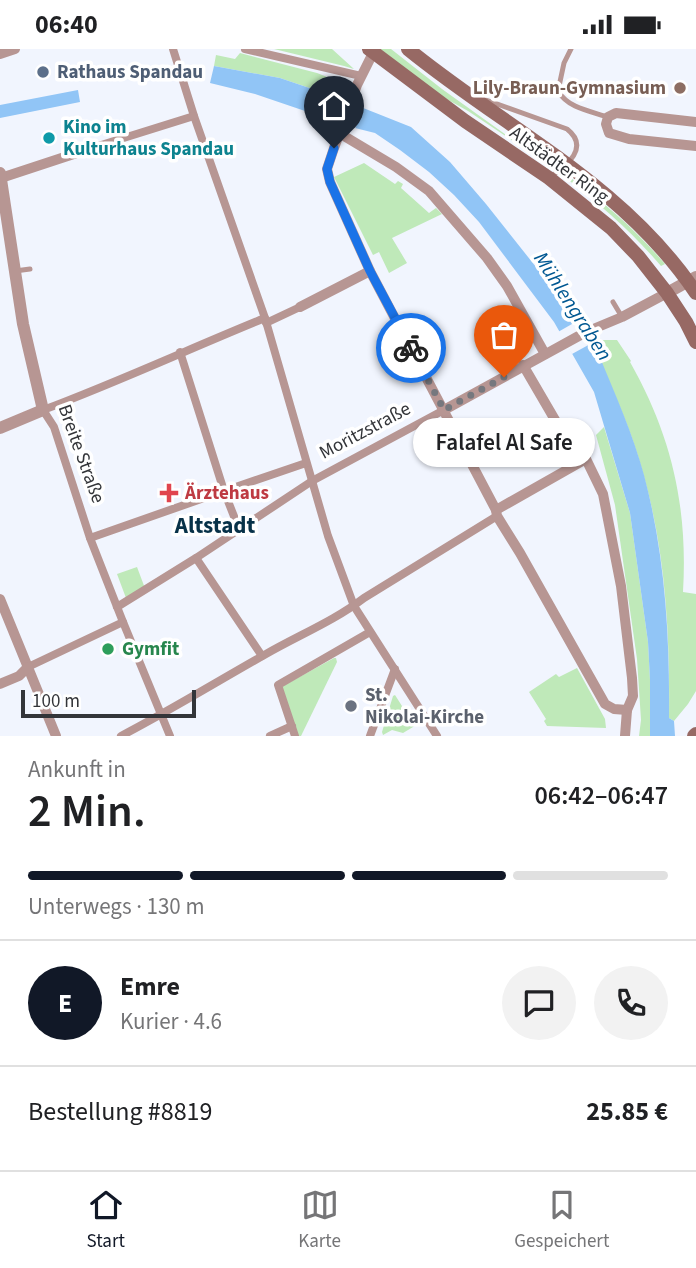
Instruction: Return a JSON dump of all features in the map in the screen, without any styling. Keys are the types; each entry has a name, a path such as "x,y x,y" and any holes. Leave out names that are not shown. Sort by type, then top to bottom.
{"main road":[{"name":"Altstädter Ring","path":"408,49 455,87 569,164 647,231 693,283"},
{"name":"Altstädter Ring","path":"371,51 465,121 549,178 611,228 638,256 667,293 696,342"}],"street":[{"path":"0,54 15,49"},
{"path":"173,49 266,320 328,535 354,606 438,736"},
{"path":"245,49 361,76"},
{"path":"371,51 327,169 330,182 370,271 496,513 605,704 614,709 627,710"},
{"path":"696,122 616,113 607,117 606,124 609,133 629,139 696,146"},
{"path":"1,181 98,146 194,116"},
{"path":"340,129 429,191 487,258 507,286 545,354"},
{"name":"Breite Straße","path":"1,181 23,324 43,410 54,427 90,538 170,736"},
{"path":"0,428 147,369 180,352 300,307 370,271"},
{"name":"Moritzstraße","path":"117,607 312,481 565,342 693,283"},
{"path":"180,352 224,491 239,529"},
{"path":"523,365 565,437 586,459 603,494 621,586 632,678 633,696 627,710 625,736"},
{"path":"121,736 354,606 496,513 586,459"},
{"path":"90,538 306,463"},
{"path":"196,558 262,656"},
{"path":"0,599 56,736"},
{"path":"0,684 19,676 28,667 122,622"},
{"path":"295,736 278,685 370,632"},
{"path":"370,736 395,669"},
{"path":"270,736 292,726"}],"lane":[{"path":"571,49 564,63 558,91 570,104 607,117"},
{"path":"455,87 574,134 574,155 569,164 549,178"},
{"path":"15,271 30,269"},
{"path":"613,302 622,317"}],"green space":[{"path":"274,49 332,49 354,69 344,66"},
{"path":"380,49 391,49 537,157 441,96"},
{"path":"240,53 317,73 340,82 337,95 333,96 280,78 214,66 216,55 235,59"},
{"path":"364,163 395,184 398,181 403,184 401,188 429,213 436,208 442,214 392,238 407,263 389,273 379,252 373,255 334,177"},
{"path":"568,176 619,217 665,264 661,266 616,220 566,178"},
{"path":"597,340 617,340 631,361 667,445 680,502 683,592 696,594 696,691 674,721 669,718 665,595 651,503 633,440 592,343"},
{"path":"604,427 630,513 648,642 650,736 639,736 641,720 637,659 615,505 596,435"},
{"path":"137,567 146,591 126,598 117,574"},
{"path":"334,658 337,662 301,736 298,736 281,689"},
{"path":"577,668 605,719 606,728 547,726 544,721 546,719 529,692 556,674 559,677"},
{"path":"395,695 414,725 403,733 392,730 383,735 382,732"}],"water":[{"path":"214,66 280,78 411,127 450,162 578,320 599,355 623,414 640,460 651,505 665,595 669,718 674,721 675,736 650,736 648,642 630,513 594,392 554,322 479,222 429,172 400,150 375,133 255,94 210,83"},
{"path":"78,90 80,102 0,118 0,105"}],"pier":[{"path":"339,98 363,107 355,129 331,121"},
{"path":"579,320 592,343 572,354 558,332"}],"way so far":[{"path":"411,348 444,410 504,377"}],"place":[{"name":"Rathaus Spandau","path":"43,72"},
{"name":"Lily-Braun-Gymnasium","path":"680,88"},
{"name":"Kino im Kulturhaus Spandau","path":"49,138"},
{"name":"Falafel Al Safe","path":"504,377"},
{"name":"Ärztehaus","path":"169,493"},
{"name":"Gymfit","path":"108,649"},
{"name":"St. Nikolai-Kirche","path":"351,706"}],"district":[{"name":"Altstadt","path":"215,525"}],"route":[{"path":"334,148 327,169 330,182 370,271 411,348"}],"water label":[{"name":"Mühlengraben","path":"573,306"}]}
